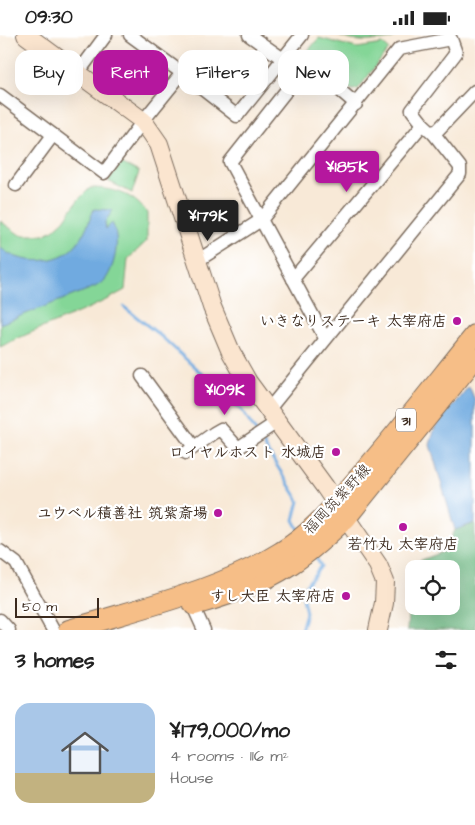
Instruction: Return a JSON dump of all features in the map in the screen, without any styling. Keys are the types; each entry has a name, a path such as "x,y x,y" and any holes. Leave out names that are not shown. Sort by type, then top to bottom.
{"main road":[{"name":"福岡筑紫野線","path":"114,630 225,596 252,585 289,566 322,541 372,463 475,335"},
{"name":"福岡筑紫野線","path":"69,630 218,584 245,572 282,551 314,526 341,511 475,358"}],"street":[{"path":"26,35 47,50"},
{"path":"83,66 106,35"},
{"path":"130,35 178,70"},
{"path":"249,35 278,55"},
{"path":"290,50 302,35"},
{"path":"142,376 190,450 221,429 238,448 273,416 325,338 460,174 460,167 412,110 456,53 451,39 399,49 261,220 198,261"},
{"path":"325,338 230,162 308,63 356,104"},
{"path":"268,78 278,65"},
{"path":"83,77 143,121 159,145 212,307 231,352 248,382 378,565 385,582 384,603 378,630"},
{"path":"0,95 104,173 178,78"},
{"path":"434,134 475,91"},
{"path":"210,95 237,116 254,95"},
{"path":"294,279 422,124"},
{"path":"16,185 53,135"},
{"path":"0,551 16,563 53,630"},
{"path":"193,606 204,630"},
{"path":"0,620 9,630"}],"green space":[{"path":"337,35 395,35 393,39 364,41 350,40"},
{"path":"319,38 357,48 383,44 389,49 358,89 352,90 349,88 349,50 309,50"},
{"path":"121,163 139,172 132,193 108,181"},
{"path":"90,188 107,189 129,196 147,213 147,241 128,259 125,290 94,306 0,347 0,221 20,235 44,235 64,220 78,200"},
{"path":"475,523 475,630 407,630 408,615 460,615 460,560 421,560 445,551 455,530"}],"water":[{"path":"94,209 113,210 105,222 106,229 112,223 115,229 116,252 112,268 105,280 95,287 0,324 0,247 24,259 42,260 60,256 68,252 77,243"},
{"path":"469,386 475,400 475,523 455,530 430,445 435,427"}],"waterway":[{"path":"124,307 162,337 242,411 256,432"},
{"path":"259,437 299,501 294,520 299,529"},
{"path":"301,630 306,613 303,598 305,587 321,566 315,556"}],"place":[{"name":"いきなりステーキ 太宰府店","path":"457,321"},
{"name":"ロイヤルホスト 水城店","path":"336,452"},
{"name":"ユウベル積善社 筑紫斎場","path":"218,513"},
{"name":"若竹丸 太宰府店","path":"403,527"},
{"name":"すし大臣 太宰府店","path":"346,596"}]}
